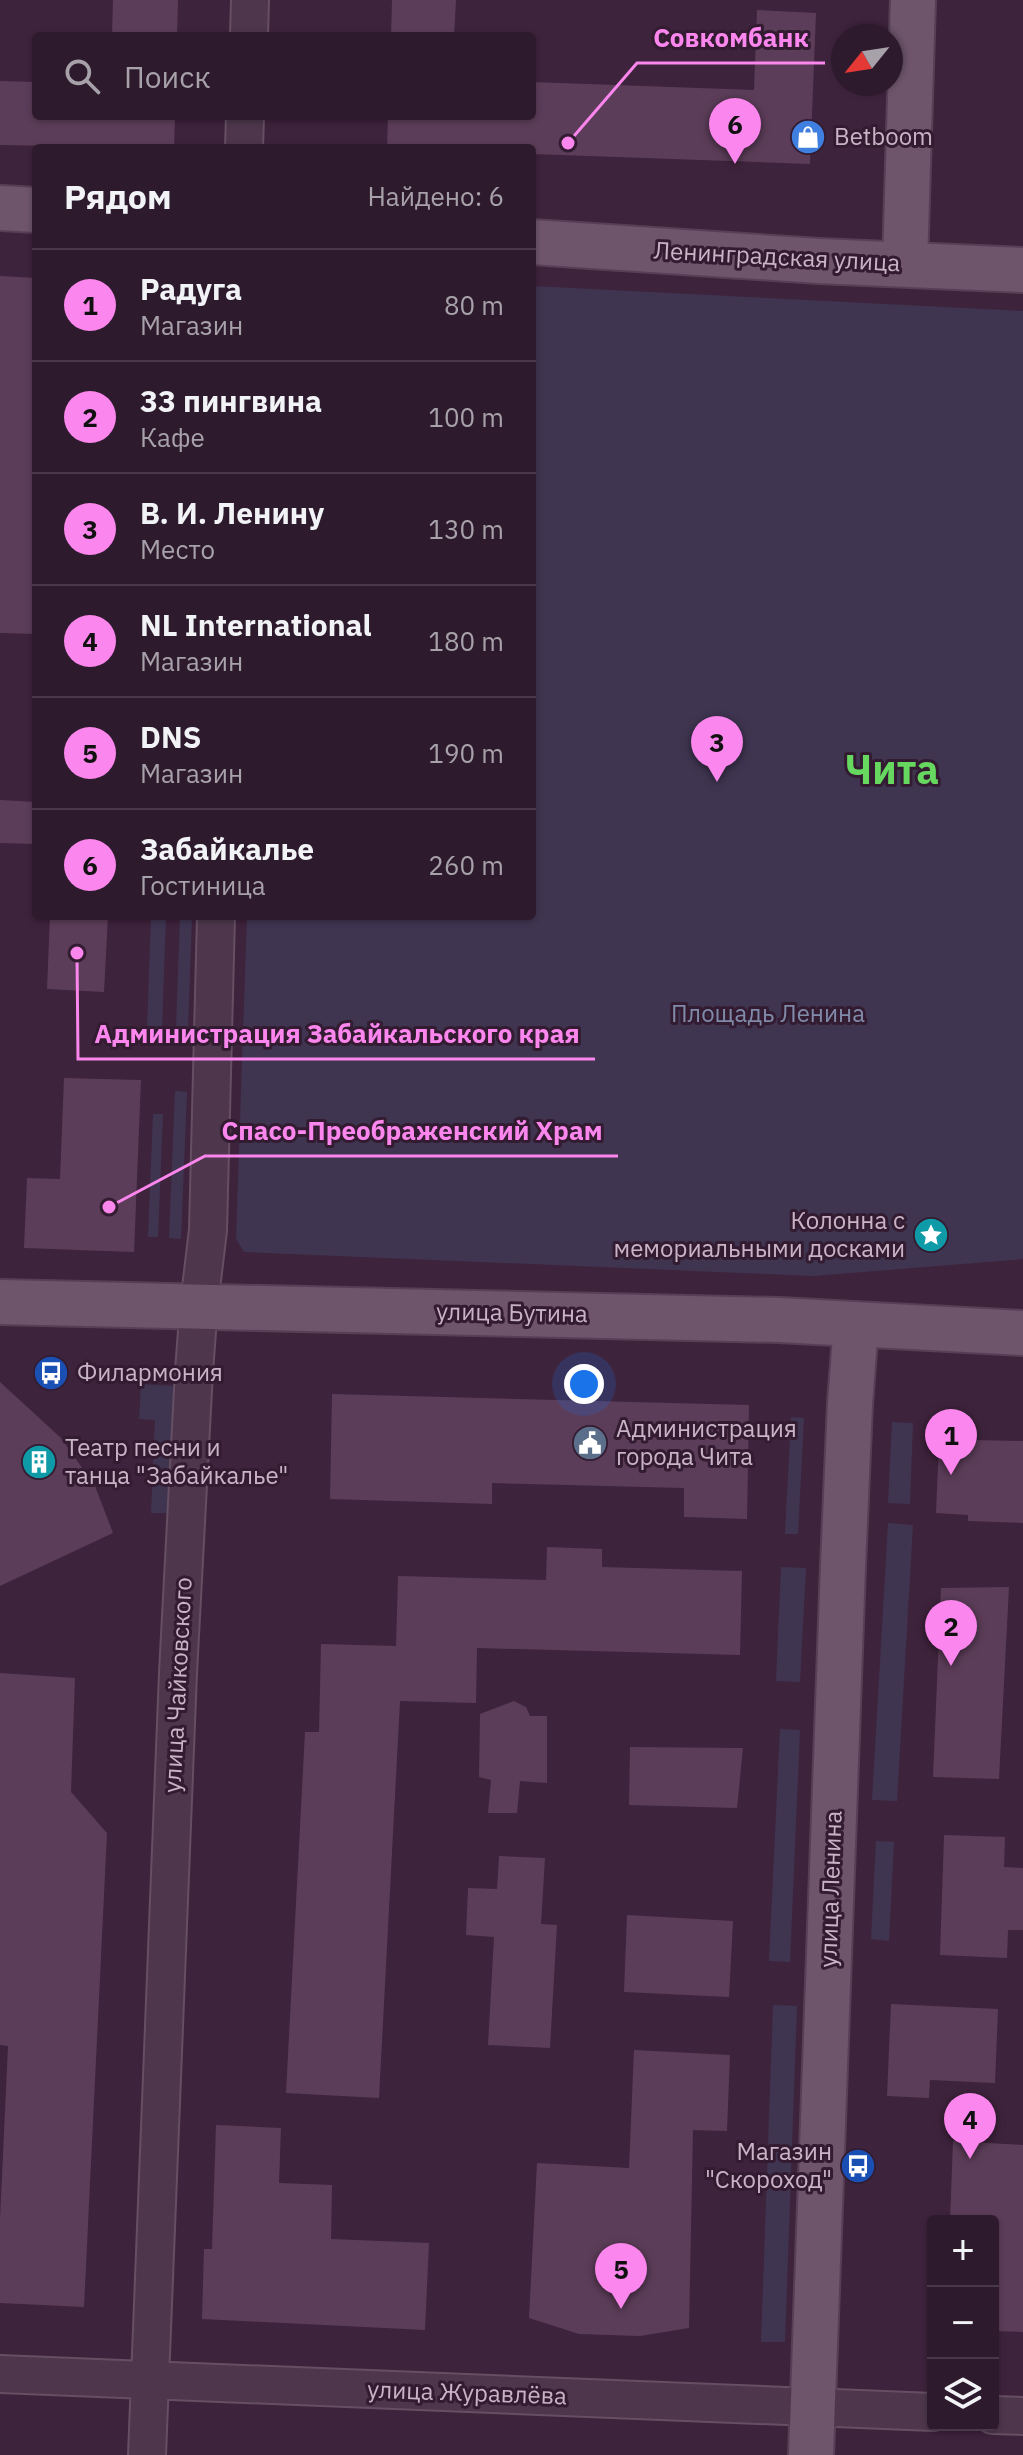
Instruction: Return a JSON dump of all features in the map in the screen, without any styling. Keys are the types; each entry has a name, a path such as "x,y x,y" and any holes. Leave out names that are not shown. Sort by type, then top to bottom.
{"main road":[{"path":"905,264 913,0"},
{"path":"0,208 32,210"},
{"name":"Ленинградская улица","path":"536,242 819,261 1023,270"},
{"name":"улица Бутина","path":"0,1302 779,1320 1023,1333"},
{"name":"улица Ленина","path":"811,2455 845,1522 856,1324"}],"street":[{"path":"249,32 250,0"},
{"path":"244,144 245,120"},
{"name":"улица Чайковского","path":"147,2455 178,1673 199,1305 208,1230 216,920"},
{"name":"улица Журавлёва","path":"0,2374 927,2412"},
{"path":"999,2415 1023,2416"}],"green space":[{"name":"Площадь Ленина","path":"536,286 1023,311 1023,1259 814,1276 244,1252 236,1239 247,920 536,920"},
{"path":"151,920 166,920 162,1030 147,1029"},
{"path":"180,920 192,920 188,1030 176,1029"},
{"path":"175,1091 187,1092 181,1239 169,1238"},
{"path":"153,1114 163,1114 158,1237 148,1237"},
{"path":"141,1384 174,1386 169,1513 151,1513 155,1420 139,1419"},
{"path":"791,1417 804,1418 798,1534 785,1534"},
{"path":"892,1422 913,1423 910,1504 888,1503"},
{"path":"888,1523 913,1525 897,1801 872,1800"},
{"path":"781,1567 806,1568 800,1682 776,1681"},
{"path":"780,1729 800,1730 790,1962 769,1961"},
{"path":"876,1841 894,1842 889,1941 871,1939"},
{"path":"773,2005 797,2006 785,2342 761,2342"}],"building":[{"path":"113,0 178,0 177,32 112,32"},
{"path":"392,0 456,0 454,32 391,32"},
{"path":"757,10 816,13 810,164 536,154 536,144 387,144 388,120 536,120 536,82 754,90"},
{"path":"0,81 32,82 32,120 175,120 174,144 0,145"},
{"path":"0,276 32,278 32,634 0,633"},
{"path":"0,800 32,802 32,844 0,843"},
{"path":"50,920 108,920 104,992 47,989"},
{"path":"64,1078 141,1080 134,1252 24,1248 27,1178 60,1179"},
{"name":"Театр песни и танца \"Забайкалье\"","path":"0,1382 61,1438 95,1486 113,1533 0,1586"},
{"path":"332,1394 749,1405 747,1519 684,1517 684,1488 492,1483 492,1504 330,1499"},
{"path":"970,1440 1023,1441 1023,1523 968,1521 968,1515 936,1513 939,1443 970,1443"},
{"path":"547,1547 602,1549 602,1567 742,1571 740,1655 477,1648 476,1703 400,1701 379,2098 286,2093 305,1732 319,1732 321,1644 396,1646 398,1576 546,1580"},
{"path":"1009,1587 999,1779 933,1777 941,1588"},
{"path":"0,1673 75,1678 71,1792 107,1833 84,2307 0,2303 0,2219 8,2046 0,2045"},
{"path":"514,1701 526,1707 530,1716 547,1716 547,1783 520,1781 517,1813 488,1813 491,1780 479,1777 480,1714"},
{"path":"630,1747 743,1748 737,1808 629,1805"},
{"path":"944,1835 1005,1837 1004,1867 1023,1868 1023,1930 1008,1930 1007,1958 940,1955"},
{"path":"499,1856 545,1858 541,1924 557,1925 550,2048 488,2045 494,1937 466,1935 468,1888 497,1889"},
{"path":"627,1915 733,1921 729,1997 624,1992"},
{"path":"891,2004 998,2009 995,2083 930,2080 929,2098 887,2096"},
{"path":"634,2050 730,2055 727,2131 693,2130 689,2328 640,2336 579,2334 529,2318 537,2163 629,2168"},
{"path":"216,2125 281,2128 279,2183 332,2185 331,2239 429,2243 425,2330 202,2319 204,2249 212,2249"},
{"path":"953,2141 1023,2145 1023,2332 999,2331 999,2215 950,2215"}],"place":[{"name":"Betboom","path":"808,137"},
{"name":"Совкомбанк","path":"568,143"},
{"name":"Забайкалье","path":"735,164"},
{"name":"В. И. Ленину","path":"717,782"},
{"name":"Администрация Забайкальского края","path":"77,953"},
{"name":"Спасо-Преображенский Храм","path":"109,1207"},
{"name":"Колонна с мемориальными досками","path":"931,1235"},
{"name":"Филармония","path":"51,1373"},
{"name":"Администрация города Чита","path":"590,1443"},
{"name":"Театр песни и танца \"Забайкалье\"","path":"39,1462"},
{"name":"Радуга","path":"951,1475"},
{"name":"33 пингвина","path":"951,1666"},
{"name":"NL International","path":"970,2159"},
{"name":"Магазин \"Скороход\"","path":"858,2166"},
{"name":"DNS","path":"621,2309"}],"district":[{"name":"Чита","path":"892,770"}]}
